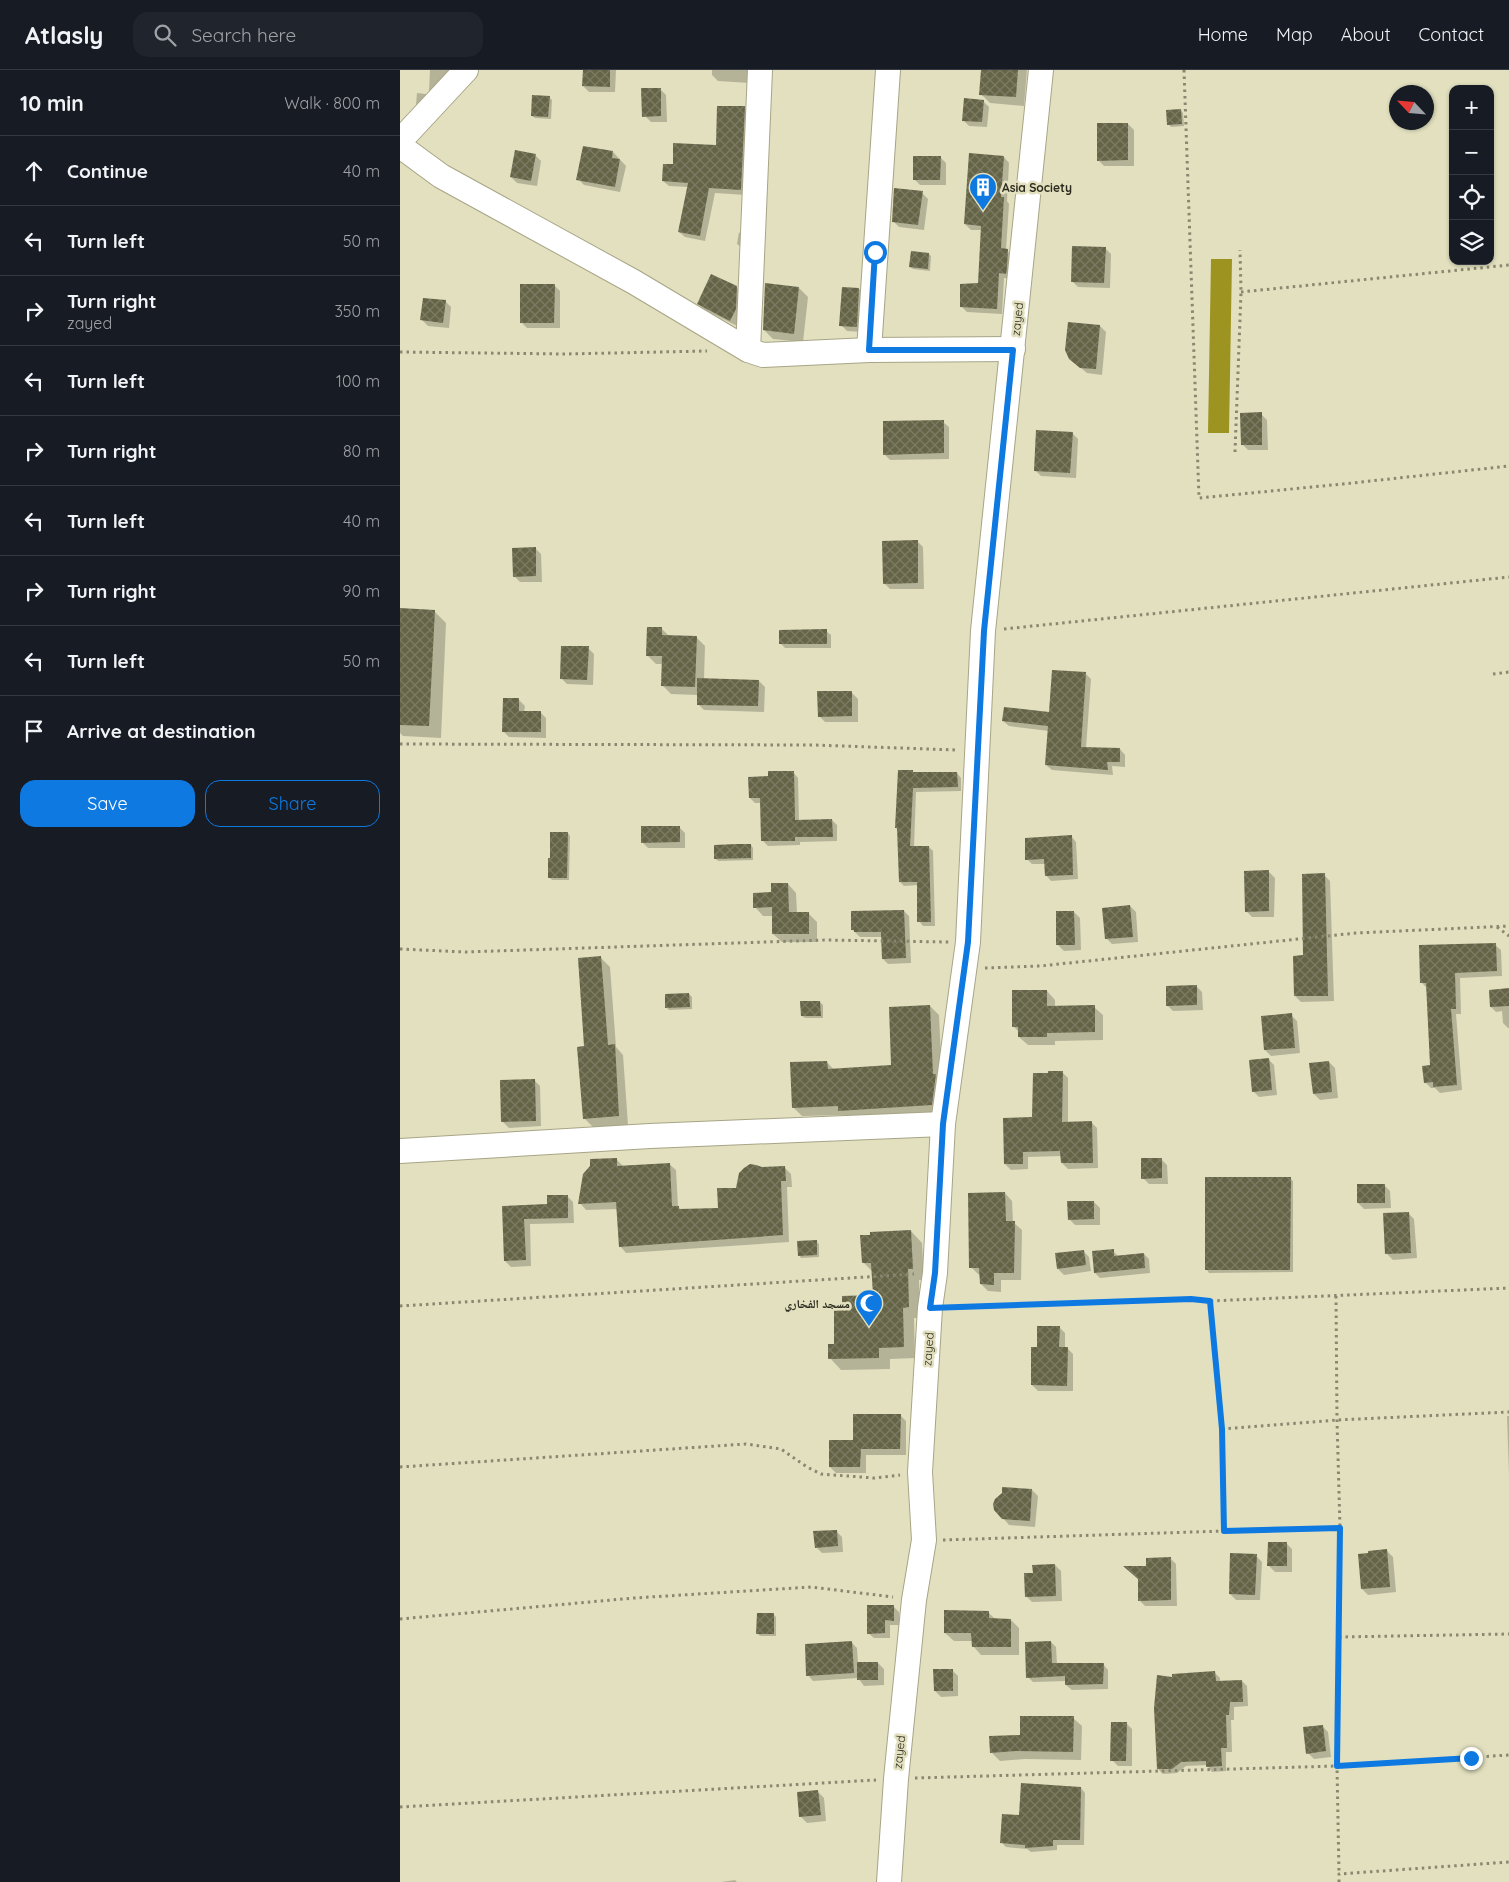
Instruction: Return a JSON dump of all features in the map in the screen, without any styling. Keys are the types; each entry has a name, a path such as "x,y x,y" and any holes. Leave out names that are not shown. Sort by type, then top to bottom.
{"street":[{"path":"400,141 466,70"},
{"path":"748,350 760,70"},
{"path":"869,350 888,70"},
{"name":"zayed","path":"888,1882 914,1600 924,1540 920,1472 930,1308 935,1273 943,1124 968,942 984,631 1041,70"},
{"path":"400,146 435,173 634,282 748,350 763,355 869,350 1013,350"},
{"path":"400,1151 660,1135 943,1124"}],"path":[{"path":"1184,70 1199,498 1509,466"},
{"path":"1235,452 1240,250"},
{"path":"1240,292 1509,265"},
{"path":"400,352 565,354 709,351"},
{"path":"984,631 1509,576"},
{"path":"1493,674 1509,672"},
{"path":"400,744 813,745 977,751"},
{"path":"1496,927 1509,936"},
{"path":"400,1307 935,1273"},
{"path":"930,1308 1191,1299 1210,1301 1509,1288"},
{"path":"1336,1296 1340,1528 1337,1766 1339,1882"},
{"path":"1210,1301 1222,1429 1224,1531"},
{"path":"1222,1429 1337,1420 1509,1412"},
{"path":"400,1466 746,1444 781,1449 807,1468 821,1474 874,1478 920,1472"},
{"path":"924,1540 1340,1528"},
{"path":"400,1619 634,1598 811,1587 914,1600"},
{"path":"1339,1636 1509,1634"},
{"path":"400,1807 896,1779 1337,1766 1509,1755"},
{"path":"1339,1874 1509,1862"}],"shaded area":[{"path":"1211,259 1232,259 1229,433 1208,433"}],"building":[{"path":"583,70 610,70 610,87 582,86"},
{"path":"981,70 1018,70 1016,97 979,95"},
{"path":"641,88 661,88 661,116 642,117"},
{"path":"532,95 550,96 548,117 531,116"},
{"path":"964,98 984,100 982,122 962,121"},
{"path":"717,106 745,106 741,190 709,188 700,236 678,232 688,183 662,181 663,164 673,164 673,143 716,145"},
{"path":"1181,109 1182,124 1167,125 1166,110"},
{"path":"1097,123 1128,123 1128,160 1097,161"},
{"path":"583,146 613,151 612,158 620,159 615,187 576,180"},
{"path":"515,150 536,154 531,181 510,177"},
{"path":"969,153 1004,156 1001,197 1004,197 1001,248 1008,249 1006,274 999,273 997,309 960,307 960,284 978,283 981,226 964,224"},
{"path":"913,156 941,156 940,180 913,180"},
{"path":"894,188 923,191 918,225 892,222"},
{"path":"1072,246 1106,247 1104,283 1071,282"},
{"path":"911,251 929,253 928,269 909,267"},
{"path":"711,274 737,286 736,309 730,321 697,304"},
{"path":"765,283 799,287 794,334 763,330"},
{"path":"520,284 555,284 554,323 520,323"},
{"path":"842,287 859,288 857,327 839,326"},
{"path":"423,298 446,300 443,323 420,320"},
{"path":"1068,322 1100,325 1096,369 1080,368 1069,359 1065,350"},
{"path":"1262,412 1262,445 1241,445 1240,413"},
{"path":"944,420 944,453 883,455 883,421"},
{"path":"1036,430 1073,432 1070,473 1034,471"},
{"path":"918,540 918,583 883,584 882,541"},
{"path":"536,547 536,576 513,577 512,548"},
{"path":"400,608 435,610 429,726 400,725"},
{"path":"647,627 662,627 662,635 697,636 695,687 661,686 662,656 646,656"},
{"path":"827,629 827,644 779,644 779,630"},
{"path":"561,646 589,646 587,680 560,679"},
{"path":"1052,670 1086,672 1081,747 1120,748 1120,762 1107,762 1108,770 1045,765 1048,726 1002,721 1004,707 1049,712"},
{"path":"697,678 759,680 758,706 697,705"},
{"path":"817,691 852,691 852,716 818,717"},
{"path":"503,698 519,698 519,711 541,711 541,732 502,732"},
{"path":"898,770 957,772 958,787 913,788 910,846 929,846 931,922 917,922 917,882 899,882 897,828 895,828"},
{"path":"768,771 794,771 795,820 832,819 833,837 795,837 795,841 761,841 760,798 749,798 748,777 768,776"},
{"path":"641,826 680,826 680,842 641,843"},
{"path":"550,832 568,832 567,878 548,878"},
{"path":"1072,835 1073,875 1045,876 1044,859 1025,860 1025,838"},
{"path":"751,844 751,858 714,859 714,845"},
{"path":"1269,870 1269,911 1245,912 1244,871"},
{"path":"1325,873 1328,996 1294,996 1293,956 1303,955 1302,874"},
{"path":"771,883 788,883 789,912 809,912 809,934 772,934 772,907 753,908 753,893 771,892"},
{"path":"1130,905 1133,937 1105,939 1102,908"},
{"path":"904,910 906,958 882,959 881,932 854,932 854,930 851,930 851,911"},
{"path":"1056,911 1074,911 1075,945 1056,945"},
{"path":"1496,943 1497,971 1455,973 1456,1009 1451,1009 1457,1085 1433,1087 1433,1082 1424,1083 1422,1066 1430,1065 1426,983 1420,983 1419,945"},
{"path":"601,956 608,1045 615,1044 619,1116 583,1119 577,1047 584,1046 578,958"},
{"path":"1197,985 1197,1005 1166,1006 1166,986"},
{"path":"1509,988 1509,1006 1490,1007 1489,990"},
{"path":"1012,990 1047,990 1047,1006 1095,1005 1095,1032 1047,1033 1047,1037 1018,1037 1018,1027 1012,1027"},
{"path":"689,993 690,1007 665,1008 665,994"},
{"path":"800,1001 820,1001 821,1016 801,1016"},
{"path":"930,1005 933,1074 936,1074 932,1105 838,1111 838,1106 792,1108 790,1062 827,1061 828,1069 891,1065 889,1007"},
{"path":"1292,1013 1295,1048 1264,1050 1261,1016"},
{"path":"1269,1058 1272,1090 1252,1092 1249,1060"},
{"path":"1329,1061 1332,1092 1313,1094 1309,1063"},
{"path":"1048,1071 1063,1071 1062,1122 1092,1121 1093,1163 1061,1163 1060,1151 1023,1152 1023,1164 1004,1164 1003,1118 1032,1117 1033,1073 1048,1073"},
{"path":"535,1079 536,1121 501,1122 500,1080"},
{"path":"617,1158 617,1166 670,1163 672,1206 679,1206 679,1209 718,1208 717,1188 736,1188 739,1173 750,1164 762,1167 785,1166 786,1181 781,1181 783,1235 619,1247 616,1202 578,1204 583,1174 590,1166 590,1159"},
{"path":"1141,1158 1162,1158 1162,1178 1141,1179"},
{"path":"1205,1177 1291,1177 1290,1270 1205,1270"},
{"path":"1357,1184 1385,1184 1385,1203 1357,1203"},
{"path":"1005,1192 1006,1221 1015,1221 1014,1273 994,1273 994,1285 980,1284 979,1268 969,1268 968,1193"},
{"path":"547,1195 568,1195 568,1218 524,1219 526,1260 504,1261 502,1206 547,1204"},
{"path":"1067,1201 1094,1201 1094,1219 1068,1220"},
{"path":"1409,1212 1411,1253 1385,1254 1383,1213"},
{"name":"مسجد الفخاري","path":"911,1230 913,1269 908,1269 909,1307 903,1308 904,1347 879,1348 879,1358 828,1359 828,1344 834,1344 834,1310 842,1310 842,1296 873,1295 871,1263 862,1263 860,1235 870,1235 870,1232"},
{"path":"817,1240 817,1255 798,1256 797,1241"},
{"path":"1114,1249 1114,1256 1144,1253 1145,1268 1094,1273 1092,1251"},
{"path":"1084,1250 1086,1265 1057,1269 1055,1253"},
{"path":"1037,1326 1060,1326 1059,1347 1068,1347 1067,1386 1031,1385 1031,1347 1037,1347"},
{"path":"853,1414 901,1414 900,1449 861,1449 860,1467 829,1467 829,1440 853,1440"},
{"path":"1002,1487 1032,1489 1030,1521 1002,1519 994,1510 993,1504 995,1499 1002,1493"},
{"path":"837,1530 838,1546 815,1548 813,1531"},
{"path":"1268,1542 1287,1542 1287,1566 1267,1566"},
{"path":"1387,1549 1390,1587 1361,1589 1358,1554"},
{"path":"1230,1553 1257,1554 1255,1595 1229,1594"},
{"path":"1171,1557 1171,1600 1138,1601 1138,1579 1123,1566 1146,1566 1146,1558"},
{"path":"1055,1564 1056,1596 1025,1597 1024,1573 1033,1573 1032,1565"},
{"path":"867,1605 894,1605 894,1621 885,1620 885,1633 867,1634"},
{"path":"944,1610 989,1611 989,1618 1011,1619 1011,1647 972,1647 971,1633 944,1633"},
{"path":"757,1613 774,1613 774,1634 756,1634"},
{"path":"852,1641 854,1673 806,1676 805,1644"},
{"path":"1051,1641 1052,1663 1104,1663 1103,1684 1065,1685 1065,1676 1026,1678 1025,1642"},
{"path":"857,1662 878,1662 878,1680 857,1680"},
{"path":"933,1669 953,1669 953,1691 934,1691"},
{"path":"1215,1671 1216,1681 1242,1680 1243,1702 1230,1702 1229,1715 1226,1715 1227,1748 1221,1748 1222,1766 1206,1767 1206,1761 1181,1762 1172,1769 1157,1769 1154,1708 1157,1675 1172,1677 1172,1674"},
{"path":"1020,1716 1074,1716 1073,1752 1016,1751 990,1753 989,1736 1020,1735"},
{"path":"1111,1722 1127,1722 1126,1761 1110,1761"},
{"path":"1323,1725 1326,1751 1306,1754 1303,1727"},
{"path":"1021,1783 1081,1787 1080,1840 1053,1840 1053,1846 1025,1848 1025,1845 1000,1843 1002,1814 1019,1815"},
{"path":"818,1790 821,1815 799,1817 797,1792"}],"place":[{"name":"Asia Society","path":"983,211"},
{"name":"مسجد الفخاري","path":"869,1327"}],"route":[{"path":"875,252 869,350 1013,350 984,631 968,942 943,1124 935,1273 930,1308 1191,1299 1210,1301 1222,1429 1224,1531 1340,1528 1337,1766 1471,1758"}]}
